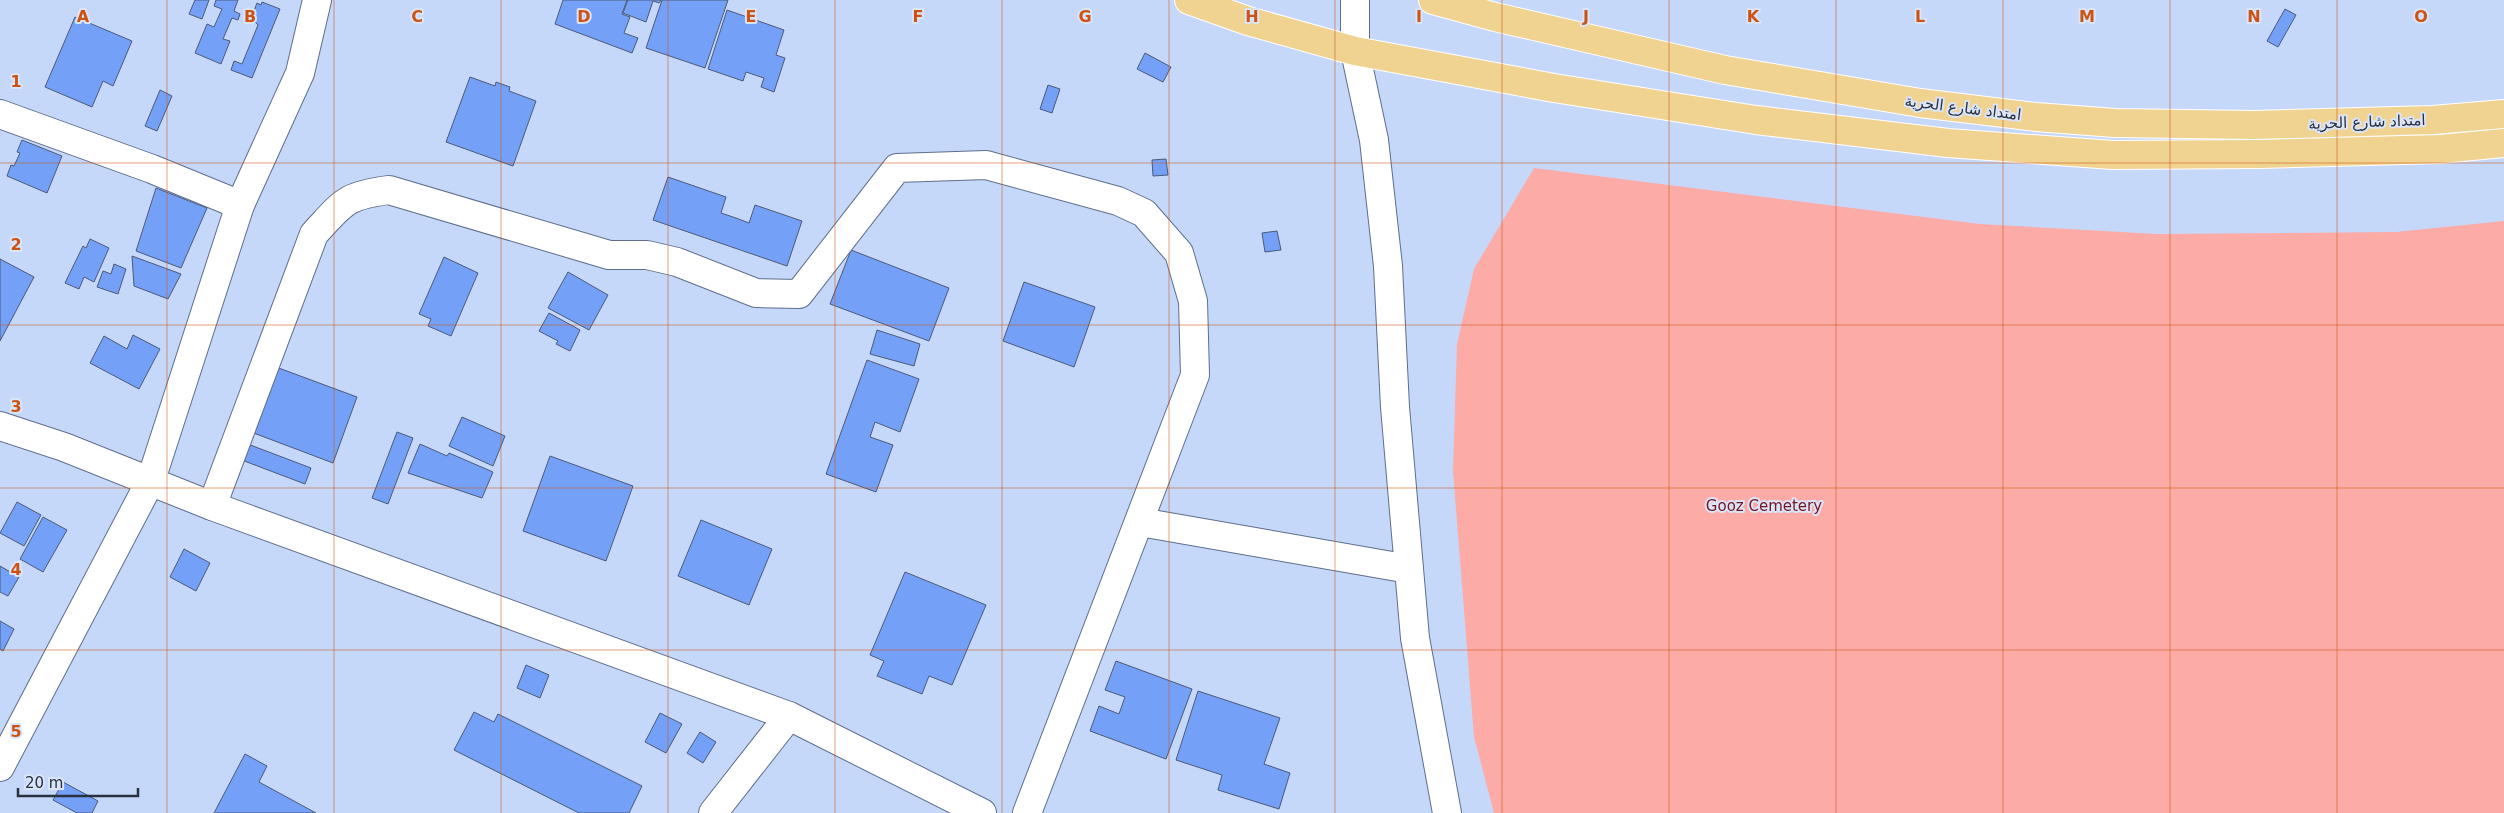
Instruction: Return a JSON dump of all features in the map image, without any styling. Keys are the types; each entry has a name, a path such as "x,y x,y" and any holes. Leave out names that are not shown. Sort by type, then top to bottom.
{"main road":[{"path":"1188,0 1248,20 1355,50 1554,88 1747,118 1948,143 2113,155 2259,154 2441,149 2504,143"},
{"name":"امتداد شارع الحرية","path":"1433,0 1495,17 1725,70 1920,103 2036,117 2114,123 2255,125 2433,120 2504,114"}],"street":[{"path":"0,767 150,480 240,205 300,73 317,0"},
{"path":"1355,0 1355,50 1374,140 1386,256 1395,407 1415,638 1447,813"},
{"path":"0,114 152,169 240,205"},
{"path":"212,506 314,234 344,202 361,194 389,190 609,255 647,255 677,262 756,293 799,294 897,168 986,165 1118,201 1144,213 1179,253 1194,301 1195,375 1027,813"},
{"path":"0,426 150,480 212,506 789,716 982,813"},
{"path":"1140,522 1409,569"},
{"path":"713,813 789,716"}],"green space":[{"name":"Gooz Cemetery","path":"1534,168 1980,224 2157,234 2396,232 2504,221 2504,813 1494,813 1474,737 1453,471 1457,344 1474,269"}],"building":[{"path":"195,0 209,0 202,19 189,14"},
{"path":"216,0 238,0 234,11 240,14 238,20 232,18 223,39 230,41 221,64 195,53 207,24 214,27 222,9 214,6"},
{"path":"563,0 627,0 622,14 630,17 624,33 638,38 632,53 555,24"},
{"path":"628,0 661,0 659,3 653,1 646,22 623,13"},
{"path":"662,0 728,0 705,68 646,48"},
{"path":"262,2 280,9 252,78 231,70 234,61 242,64 258,25 251,18 257,3 261,5"},
{"path":"2285,9 2296,15 2278,47 2267,41"},
{"path":"727,10 784,30 776,55 785,58 774,92 761,87 764,78 746,72 743,81 708,69"},
{"path":"75,17 132,41 113,86 103,81 92,107 45,87"},
{"path":"1145,53 1171,67 1163,82 1137,69"},
{"path":"470,77 495,86 496,82 510,87 509,91 536,101 513,166 446,142"},
{"path":"1048,85 1060,89 1052,113 1040,109"},
{"path":"160,90 172,96 157,131 145,126"},
{"path":"22,140 62,156 47,193 7,176 11,165 14,166 20,153 17,152"},
{"path":"1166,159 1168,175 1153,176 1152,160"},
{"path":"668,177 726,197 721,213 749,223 755,205 802,221 787,266 653,220"},
{"path":"156,188 207,208 181,268 136,251"},
{"path":"1277,231 1281,250 1265,252 1262,233"},
{"path":"90,239 109,248 94,282 84,277 79,289 65,283 83,246 86,248"},
{"path":"851,250 949,288 929,341 830,304"},
{"path":"132,256 181,274 168,299 134,286"},
{"path":"444,257 478,273 451,336 428,326 431,319 419,314"},
{"path":"0,259 34,277 0,341"},
{"path":"114,264 126,269 118,294 97,287 103,271 111,274"},
{"path":"568,272 608,295 589,330 548,308"},
{"path":"1024,282 1095,307 1074,367 1003,341"},
{"path":"549,313 580,330 570,351 556,344 558,341 539,331"},
{"path":"877,330 920,344 914,366 870,354"},
{"path":"133,335 160,349 139,389 90,363 104,336 127,349"},
{"path":"867,360 919,379 900,432 875,422 870,437 893,445 876,492 826,474"},
{"path":"276,367 357,397 333,463 251,432"},
{"path":"462,417 505,436 493,466 449,446"},
{"path":"397,432 413,438 388,504 372,498"},
{"path":"245,443 311,468 305,484 239,459"},
{"path":"420,444 447,456 449,453 493,472 482,498 408,473"},
{"path":"550,456 633,486 606,561 523,531"},
{"path":"17,502 41,515 24,546 0,533"},
{"path":"43,517 67,530 43,572 20,559"},
{"path":"701,520 772,549 749,605 678,576"},
{"path":"184,549 210,563 196,591 170,577"},
{"path":"0,566 19,577 8,596 0,592"},
{"path":"905,572 986,605 952,685 929,676 922,694 877,676 884,661 870,655"},
{"path":"0,621 14,629 3,651 0,649"},
{"path":"1116,661 1192,689 1166,759 1090,731 1099,706 1119,714 1125,697 1105,690"},
{"path":"526,665 549,675 540,698 517,688"},
{"path":"1198,691 1280,718 1264,764 1290,773 1279,809 1218,790 1222,775 1176,760"},
{"path":"474,712 494,722 498,714 642,786 629,813 579,813 454,750"},
{"path":"660,713 682,724 666,753 645,742"},
{"path":"700,732 716,742 703,763 687,753"},
{"path":"245,754 267,766 259,782 316,813 214,813"},
{"path":"63,782 98,801 92,813 77,813 53,800"}]}
